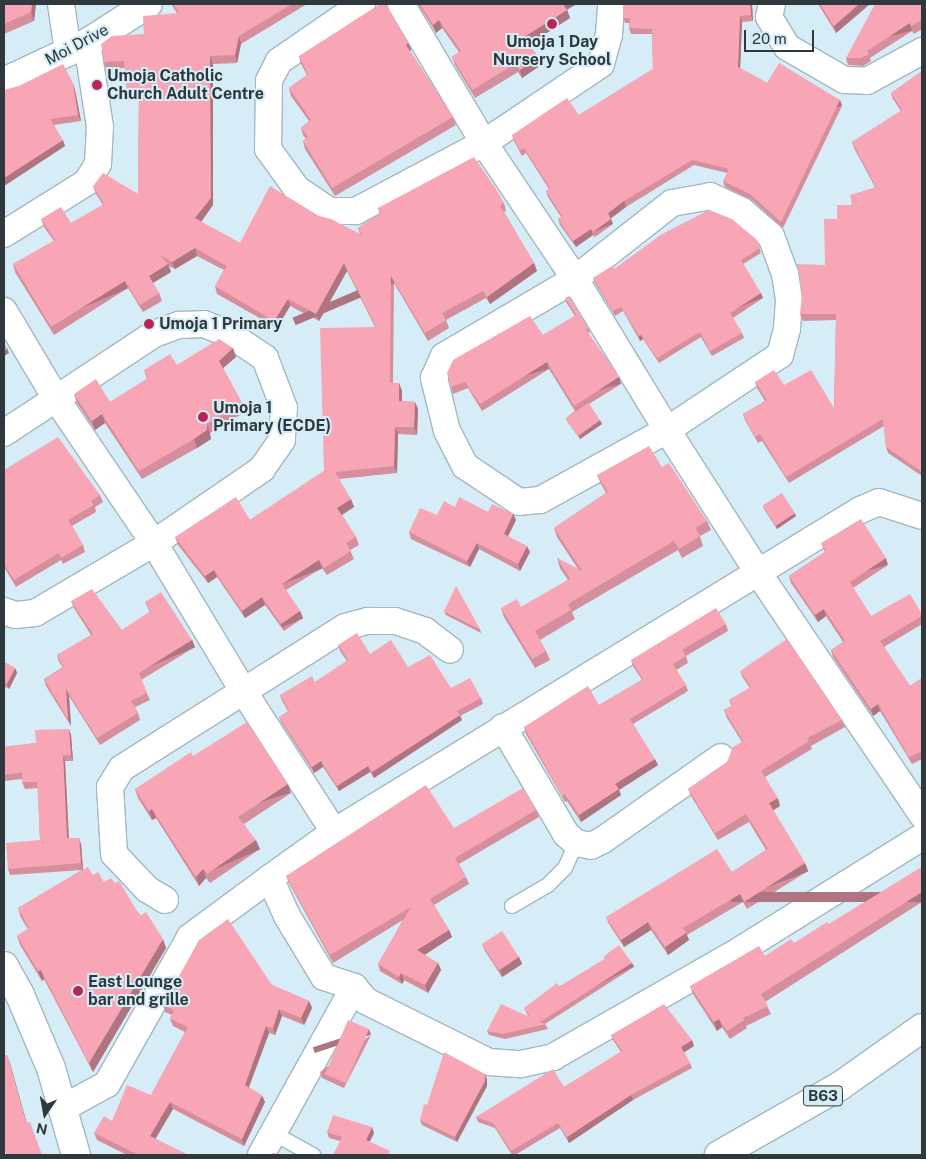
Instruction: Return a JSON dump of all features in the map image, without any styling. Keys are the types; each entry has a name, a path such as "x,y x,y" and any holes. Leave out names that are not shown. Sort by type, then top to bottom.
{"main road":[{"name":"Moi Drive","path":"4,82 78,47 148,4"},
{"path":"4,966 20,995 51,1068 76,1155"},
{"name":"B63","path":"719,1155 840,1086 922,1028"}],"street":[{"path":"4,234 87,182 98,164 100,127 78,47 61,4"},
{"path":"362,4 279,61 269,81 268,149 297,189 330,211 356,211 484,143 601,64 609,35 611,4"},
{"path":"401,4 484,143 575,279 666,430 757,571 922,816"},
{"path":"772,4 769,17 787,47 844,80 867,82 922,51"},
{"path":"710,196 742,211 771,236 785,274 790,300 787,329 780,356 666,430 540,500 519,502 465,466 447,432 434,378 444,356 575,279 672,204 710,196"},
{"path":"4,311 55,397 154,543 242,689 334,832"},
{"path":"4,432 154,334 179,325 204,324 229,334 264,358 284,408 282,440 262,468 154,543 35,613 15,615 4,611"},
{"path":"63,1108 107,1084 190,937 334,832 757,571 879,502 922,516"},
{"path":"164,900 147,889 114,854 110,787 122,768 242,689 345,627 368,620 396,621 425,631 450,650"},
{"path":"503,727 566,834 576,843 591,846 603,840 721,756"},
{"path":"270,878 287,916 324,977 354,987 366,1001 489,1062 521,1064 553,1057 742,949 922,837"},
{"path":"267,1144 354,987"}],"lane":[{"path":"512,906 548,885 566,868 576,843"},
{"path":"267,1144 313,1155"}],"building":[{"path":"4,4 32,4 31,12 4,24"},
{"path":"173,4 292,4 239,36 235,55 210,56 211,198 195,218 240,243 270,186 319,216 331,219 362,235 358,228 381,213 378,208 474,157 504,203 500,206 534,263 487,297 483,291 442,313 446,320 425,333 391,276 390,383 399,383 399,401 415,402 414,427 395,427 394,466 335,472 351,499 337,508 356,537 346,543 351,551 324,568 319,560 282,584 300,611 281,624 262,597 242,611 214,570 205,576 175,537 236,497 250,520 324,471 320,328 376,327 344,263 316,314 288,299 274,321 215,286 227,266 195,248 172,262 160,255 168,264 149,276 159,293 140,305 125,281 51,327 13,264 55,240 41,219 61,207 71,223 104,204 93,186 103,173 138,194 139,89 127,89 124,61 104,62 101,44 112,36 144,34 143,16 179,13"},
{"path":"380,4 386,4 408,43 406,45 453,117 332,188 303,141 308,137 301,128 311,120 289,88 308,75 299,56"},
{"path":"420,4 563,4 567,10 524,37 538,57 520,70 515,64 472,90 452,57 461,51 439,20 433,25"},
{"path":"623,4 750,4 751,15 740,16 738,67 767,83 779,63 840,100 781,222 750,194 723,181 729,169 692,160 624,201 608,213 611,219 593,232 591,229 573,241 558,219 562,216 546,191 550,188 524,148 520,150 512,135 567,98 579,115 653,69 652,29 629,28 630,18 623,18"},
{"path":"820,4 859,4 834,26"},
{"path":"875,4 922,4 922,20 911,26 910,23 867,51 869,54 861,58 846,58"},
{"path":"63,64 73,83 78,115 50,119 63,140 4,178 4,90 19,86"},
{"path":"922,71 922,472 886,447 883,419 786,477 760,434 755,437 743,414 767,400 755,382 774,370 784,385 811,370 834,408 836,314 800,314 802,292 797,264 825,265 824,219 837,219 837,205 852,205 850,195 876,187 852,142 902,110 891,93"},
{"path":"709,210 732,219 757,240 760,248 741,260 761,293 730,313 742,333 710,351 700,332 657,358 641,335 639,336 621,307 613,311 593,278 612,266 614,269 662,234"},
{"path":"569,296 588,328 586,330 565,298"},
{"path":"576,315 619,377 574,406 547,362 480,404 465,382 451,387 447,373 453,360 530,316 543,335"},
{"path":"219,339 233,348 219,361 242,403 207,424 207,430 194,439 139,471 102,414 92,421 74,394 96,379 110,402 148,378 144,370 170,354 177,365"},
{"path":"588,403 600,420 578,436 566,418"},
{"path":"58,437 100,495 91,501 94,505 68,520 83,545 61,558 59,553 14,580 4,564 4,470"},
{"path":"649,446 662,467 669,463 707,521 695,528 700,536 679,549 674,541 568,604 571,610 535,631 546,651 532,659 501,608 517,599 521,607 570,579 557,558 582,571 554,528 608,492 597,475"},
{"path":"782,493 795,513 776,526 763,506"},
{"path":"459,497 488,512 492,504 513,514 504,534 527,546 518,564 477,543 467,561 409,532 420,508 437,515 444,501 455,507"},
{"path":"861,519 886,558 850,582 871,616 910,594 922,614 922,616 880,641 910,686 922,678 922,751 909,757 878,704 871,709 831,650 845,641 824,609 815,615 789,576 826,551 821,543"},
{"path":"456,586 480,629 444,611"},
{"path":"92,589 122,630 151,611 145,602 161,592 192,640 139,673 147,693 131,701 138,713 97,738 66,689 68,719 44,679 64,667 57,655 93,634 71,601"},
{"path":"716,608 726,624 682,650 686,656 673,664 686,685 630,719 655,759 615,784 619,789 579,815 565,794 562,796 524,727 588,686 599,705 643,679 631,660"},
{"path":"357,633 370,654 391,640 408,667 430,655 451,688 470,678 481,698 457,711 460,715 372,772 368,766 337,786 321,761 312,767 279,717 289,711 280,695 312,676 315,682 348,660 338,645"},
{"path":"787,639 842,720 807,738 809,741 761,771 778,798 769,803 805,863 744,902 740,894 683,928 686,933 665,947 648,922 621,940 606,917 717,849 732,872 768,849 746,814 715,833 688,789 727,762 733,747 743,741 724,710 733,705 729,700 751,687 740,671"},
{"path":"4,662 15,668 7,684 4,682"},
{"path":"247,722 288,784 238,817 256,840 207,874 203,869 196,877 152,809 149,811 135,789 191,752 193,756"},
{"path":"69,729 71,755 63,755 67,838 79,838 81,863 8,869 6,843 40,840 37,782 22,782 22,772 4,775 4,747 36,743 35,730"},
{"path":"426,785 454,828 523,788 536,810 455,858 466,877 430,899 449,930 417,950 438,963 425,985 401,973 399,977 378,964 411,907 330,955 286,876"},
{"path":"88,867 93,875 98,872 104,882 111,878 115,883 119,881 140,916 146,912 163,939 89,1063 41,970 38,971 17,936 29,928 18,908"},
{"path":"922,867 922,892 761,994 768,1006 743,1018 744,1020 727,1031 719,1019 714,1022 690,986 759,946 765,956 791,939 794,943 827,922 829,924"},
{"path":"228,919 272,985 309,1001 301,1018 279,1009 273,1028 266,1026 245,1085 262,1095 242,1139 170,1102 150,1136 188,1155 139,1155 94,1133 104,1116 112,1121 127,1085 151,1095 188,1027 170,1019 174,1010 163,1005 199,940"},
{"path":"502,931 519,957 499,970 482,944"},
{"path":"619,945 632,963 540,1022 546,1024 503,1034 487,1031 501,1004 530,1017 524,1008 557,983 560,987 606,958 604,956"},
{"path":"664,1004 692,1040 681,1047 690,1063 631,1095 567,1137 558,1123 511,1151 493,1123 476,1117 553,1069 564,1087 622,1051 611,1035"},
{"path":"348,1020 369,1029 346,1083 325,1074"},
{"path":"444,1052 485,1074 485,1081 455,1137 420,1120 424,1104 427,1105"},
{"path":"4,1055 7,1055 26,1123 30,1122 42,1155 6,1155 6,1152 4,1152"},
{"path":"333,1115 372,1127 366,1140 390,1151 388,1155 333,1155 342,1137 327,1132"}],"place":[{"name":"Umoja 1 Day Nursery School","path":"552,24"},
{"name":"Umoja Catholic Church Adult Centre","path":"97,85"},
{"name":"Umoja 1 Primary","path":"149,324"},
{"name":"Umoja 1 Primary (ECDE)","path":"203,417"},
{"name":"East Lounge bar and grille","path":"78,991"}]}
